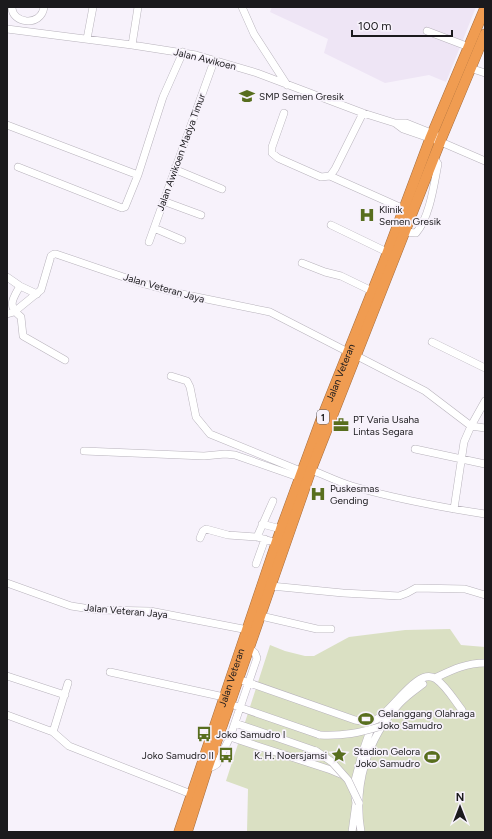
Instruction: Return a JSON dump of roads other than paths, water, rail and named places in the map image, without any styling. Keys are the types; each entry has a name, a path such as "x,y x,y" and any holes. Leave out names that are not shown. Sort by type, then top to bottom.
{"highway":[{"name":"Jalan Veteran","path":"179,832 191,794 226,701 281,530 352,354 405,232 431,178 437,138 469,47 485,8"},
{"name":"Jalan Veteran","path":"352,354 372,291 404,209 485,36"},
{"name":"Jalan Veteran","path":"187,832 219,734 226,701 243,681 249,648 271,586 305,473"}],"street":[{"path":"12,7 12,12 15,16 28,21 33,21 40,18 44,7"},
{"path":"87,39 93,7"},
{"path":"132,44 138,7"},
{"path":"242,7 254,34 288,85"},
{"path":"27,31 28,21"},
{"name":"Jalan Awikoen","path":"7,28 183,52 257,73 363,113 395,123 403,129 437,138 485,161"},
{"path":"427,31 469,47"},
{"path":"18,166 123,208 126,206 163,97 183,52"},
{"name":"Jalan Awikoen Madya Timur","path":"149,242 214,61"},
{"path":"470,68 485,73"},
{"path":"284,113 272,147 272,153 278,158 321,177 330,176 404,209"},
{"path":"330,176 336,169 363,113"},
{"path":"7,125 138,174"},
{"path":"174,169 222,189"},
{"path":"163,201 201,215"},
{"path":"331,225 388,252"},
{"path":"154,228 182,240"},
{"name":"Jalan Veteran Jaya","path":"10,313 41,290 51,256 56,254 141,283 177,293 270,312 425,391 471,426"},
{"path":"302,264 341,276 372,291"},
{"path":"7,277 20,286 37,294"},
{"path":"20,286 12,301 10,313 21,317 24,336 65,360"},
{"path":"432,342 485,368"},
{"path":"171,376 187,381 190,387 196,417 210,434 305,473"},
{"path":"454,509 464,442 485,401"},
{"path":"471,426 485,428"},
{"path":"415,448 485,464"},
{"path":"84,451 204,456 225,454 235,455 398,498 485,514"},
{"path":"256,564 262,524 273,501"},
{"path":"262,524 281,530"},
{"path":"200,538 203,531 206,529 228,535 261,538 277,543"},
{"name":"Jalan Veteran Jaya","path":"7,583 71,606 100,610 150,611 248,630"},
{"path":"271,586 343,593 399,596 416,588 465,589 485,595"},
{"path":"261,616 311,628 331,629"},
{"path":"435,678 472,663 485,663"},
{"path":"110,672 226,701 320,735 338,736 359,733 382,726"},
{"path":"7,676 65,695"},
{"path":"207,769 217,764 230,738 240,707 243,681 364,722 373,721 381,717 402,694 420,679 428,676 435,678 443,686 462,710"},
{"path":"53,732 68,683"},
{"path":"361,832 358,803 360,782 372,744 382,726 400,702 423,684"},
{"path":"7,715 53,732 69,746 191,794"},
{"path":"352,832 356,803 353,788 373,721"},
{"path":"235,723 316,751 332,762 348,780 358,803"},
{"path":"219,734 331,770 343,775 353,788"}],"place":[{"name":"SMP Semen Gresik","path":"247,96"},
{"name":"Klinik Semen Gresik","path":"367,215"},
{"name":"PT Varia Usaha Lintas Segara","path":"341,425"},
{"name":"Puskesmas Gending","path":"318,494"},
{"name":"Gelanggang Olahraga Joko Samudro","path":"366,719"},
{"name":"Joko Samudro I","path":"204,734"},
{"name":"Joko Samudro II","path":"226,755"},
{"name":"K. H. Noersjamsi","path":"339,755"},
{"name":"Stadion Gelora Joko Samudro","path":"432,757"}]}
